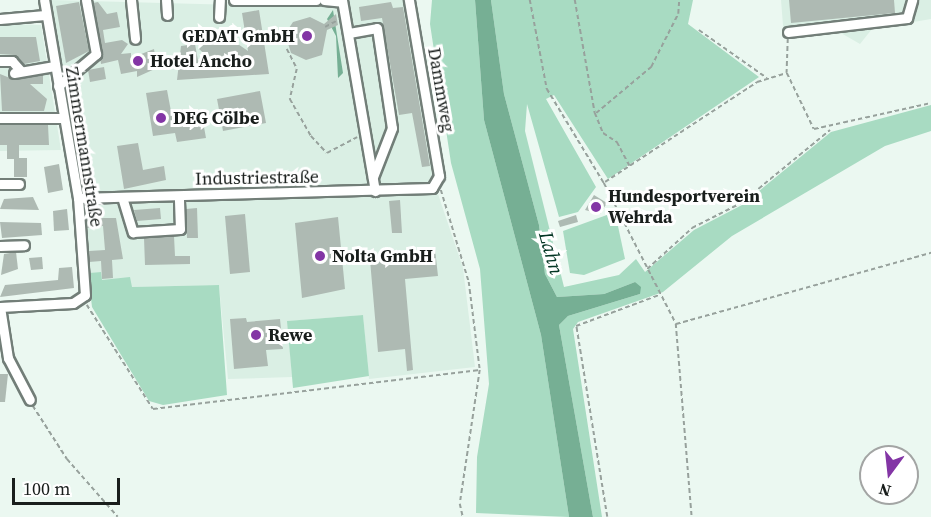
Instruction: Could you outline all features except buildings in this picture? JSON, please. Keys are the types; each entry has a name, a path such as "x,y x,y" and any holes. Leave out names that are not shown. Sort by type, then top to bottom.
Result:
{"street":[{"name":"Zimmermannstraße","path":"44,0 78,198 83,299"},
{"path":"58,86 96,54 86,0"},
{"path":"131,0 135,39"},
{"path":"165,0 167,15"},
{"path":"219,17 220,0"},
{"path":"234,0 316,0"},
{"path":"324,0 342,1 375,191"},
{"name":"Dammweg","path":"409,0 439,176 436,185"},
{"path":"788,32 907,18 912,0"},
{"path":"0,19 45,15"},
{"path":"349,33 378,28 392,128 373,177"},
{"path":"0,61 12,62 17,71 54,66"},
{"path":"0,118 63,118"},
{"path":"0,184 19,184"},
{"name":"Industriestraße","path":"78,198 375,191 436,185"},
{"path":"122,197 133,232 180,229 179,196"},
{"path":"0,246 24,245"},
{"path":"30,400 8,358 0,307 83,299"}],"path":[{"path":"530,0 547,89 604,183 659,295 676,324 692,517"},
{"path":"575,0 595,113 603,133 617,141 630,167"},
{"path":"595,113 651,67 678,14 680,0"},
{"path":"325,27 337,20"},
{"path":"699,30 768,78"},
{"path":"788,32 787,74 810,126 830,130"},
{"path":"287,49 297,69 290,99 311,136 327,153 360,136"},
{"path":"604,183 768,78 787,74"},
{"path":"646,269 692,228 741,203 830,130 931,103"},
{"path":"436,185 447,202 469,282 480,370 460,504 463,517"},
{"path":"676,324 931,254"},
{"path":"607,517 576,326 659,295"},
{"path":"83,299 153,409 480,370"},
{"path":"30,400 67,459 118,517"}],"shaded area":[{"path":"51,0 310,7 325,0 406,0 433,178 428,184 99,195 85,190 77,177"},
{"path":"432,0 475,0 484,120 541,335 569,517 476,513 477,457 489,384 480,269 451,163 430,24"},
{"path":"475,0 491,0 504,94 539,225 545,274 557,297 604,294 635,282 641,287 640,294 568,316 559,325 593,517 569,517 541,335 484,120"},
{"path":"491,0 693,0 688,24 759,77 608,179 554,95 546,99 596,187 578,212 559,217 527,104 525,131 564,287 619,275 636,259 645,272 694,230 742,205 831,132 931,105 931,131 885,146 732,236 663,292 578,322 573,329 602,517 593,517 559,325 568,316 640,294 635,282 604,294 557,297 545,274 539,225 504,94"},
{"path":"781,0 931,0 931,19 872,29 860,44 841,33 784,38"},
{"path":"333,10 343,73 338,78 336,36 327,19"},
{"path":"0,24 41,25 61,150 0,151"},
{"path":"438,194 463,268 475,367 369,379 363,315 288,321 292,377 228,379 219,285 132,287 101,280 101,272 88,273 82,204"},
{"path":"615,212 625,259 584,275 570,273 563,231"},
{"path":"101,272 102,280 130,277 132,287 219,285 227,395 163,405 149,401 92,307 88,273"},
{"path":"363,315 369,376 293,388 287,321"}],"place":[{"name":"GEDAT GmbH","path":"307,36"},
{"name":"Hotel Ancho","path":"138,61"},
{"name":"DEG Cölbe","path":"161,118"},
{"name":"Hundesportverein Wehrda","path":"596,207"},
{"name":"Nolta GmbH","path":"320,256"},
{"name":"Rewe","path":"256,335"}],"water label":[{"name":"Lahn","path":"551,253"}]}
